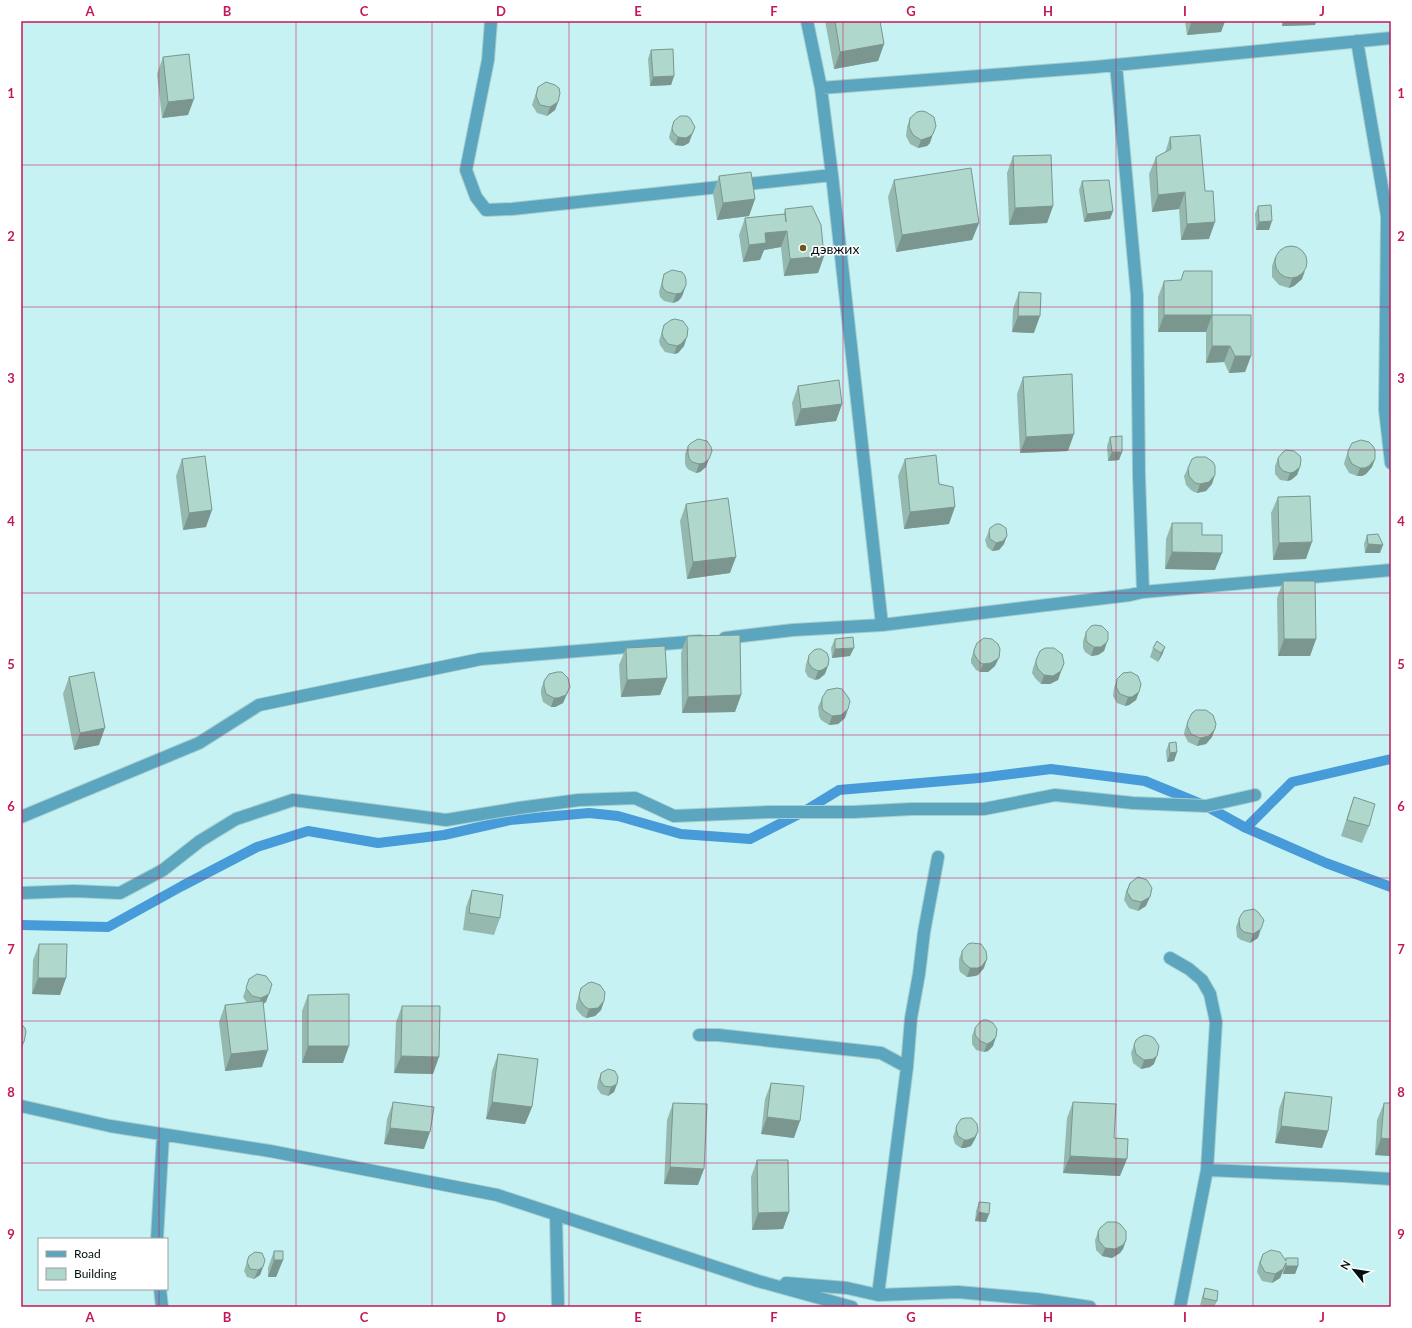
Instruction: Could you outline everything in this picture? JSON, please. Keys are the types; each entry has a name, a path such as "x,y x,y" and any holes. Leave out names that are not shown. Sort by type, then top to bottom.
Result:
{"street":[{"path":"491,21 488,60 466,170 476,197 486,210 512,209 832,175"},
{"path":"807,21 821,88 832,175 882,625"},
{"path":"821,88 1116,65 1391,38"},
{"path":"1357,41 1387,216 1385,410 1391,463"},
{"path":"1116,65 1137,295 1139,476 1144,592"},
{"path":"21,817 199,743 259,705 481,659 690,643 793,630 882,625 1122,596 1144,592 1391,570"},
{"path":"21,893 74,891 120,893 163,870 200,842 236,819 293,800 446,820 579,800 628,798 635,798 674,816 770,812 984,809 1055,796 1133,803 1206,806 1255,795"},
{"path":"878,1295 911,1018 919,974 924,932 938,857"},
{"path":"1170,958 1189,969 1202,980 1210,994 1216,1022 1207,1170 1180,1307"},
{"path":"699,1035 718,1035 881,1052 906,1067"},
{"path":"21,1106 110,1126 270,1152 497,1195 758,1281 852,1307"},
{"path":"157,1238 164,1135"},
{"path":"1207,1170 1391,1179"},
{"path":"556,1215 558,1307"},
{"path":"758,1281 847,1288 878,1295 958,1292 1036,1299 1090,1307"},
{"path":"160,1290 162,1307"}],"building":[{"path":"835,21 880,21 884,44 840,52"},
{"path":"673,49 674,76 653,77 651,50"},
{"path":"189,54 194,99 168,102 163,57"},
{"path":"546,82 559,88 560,93 558,102 550,107 540,105 536,96 538,87"},
{"path":"922,111 934,117 936,126 930,137 921,140 913,135 909,127 910,118 917,112"},
{"path":"680,116 687,116 690,118 695,127 692,134 686,138 678,137 673,132 672,128 674,121"},
{"path":"1200,135 1205,191 1213,191 1215,222 1187,224 1185,192 1158,195 1156,157 1171,149 1170,137"},
{"path":"1051,155 1053,206 1015,208 1013,156"},
{"path":"971,168 979,223 902,235 894,180"},
{"path":"751,172 755,199 723,203 719,176"},
{"path":"1109,180 1113,211 1087,214 1082,181"},
{"path":"1271,205 1272,221 1259,222 1258,206"},
{"path":"812,206 821,225 824,256 790,259 787,231 765,233 766,243 749,245 745,218 785,214 786,222 785,209"},
{"path":"1288,246 1294,246 1304,253 1307,262 1306,268 1300,275 1294,278 1288,278 1278,271 1275,265 1275,259 1282,249"},
{"path":"672,270 682,272 685,276 686,285 681,293 676,294 667,292 663,288 662,284 664,274"},
{"path":"1184,271 1212,271 1212,315 1164,315 1164,281 1181,280"},
{"path":"1019,292 1041,293 1040,316 1018,316"},
{"path":"1212,315 1251,315 1251,356 1235,356 1230,346 1212,346"},
{"path":"675,319 683,321 688,328 687,337 677,346 668,344 662,333 664,325"},
{"path":"1072,374 1074,434 1026,437 1023,377"},
{"path":"839,380 842,404 801,409 798,386"},
{"path":"1122,436 1122,452 1112,452 1110,437"},
{"path":"698,439 707,441 712,451 709,459 704,463 699,464 692,462 688,454 688,446"},
{"path":"1361,440 1369,442 1375,450 1375,459 1365,468 1360,468 1352,464 1348,456 1348,451 1352,443"},
{"path":"1286,450 1294,451 1300,456 1300,467 1294,472 1290,473 1283,471 1279,466 1278,458"},
{"path":"936,455 939,484 953,487 955,507 910,512 905,459"},
{"path":"205,456 212,510 189,513 182,459"},
{"path":"1196,457 1206,457 1213,462 1215,466 1215,475 1209,482 1200,484 1195,483 1189,476 1188,468 1192,459"},
{"path":"1310,496 1312,542 1279,543 1278,497"},
{"path":"728,498 736,557 693,562 686,504"},
{"path":"1172,523 1202,523 1202,535 1222,535 1222,553 1172,552"},
{"path":"996,524 1000,524 1006,528 1007,536 1003,541 996,543 990,539 989,531 990,528"},
{"path":"1378,534 1383,545 1368,544 1367,535"},
{"path":"1283,581 1315,581 1316,639 1284,639"},
{"path":"1091,626 1102,626 1108,632 1107,642 1101,647 1094,647 1086,640 1086,632"},
{"path":"740,635 741,695 688,697 687,636"},
{"path":"853,637 854,648 835,649 835,639"},
{"path":"984,638 992,639 998,644 1000,649 999,658 991,663 983,664 979,662 974,654 974,650 977,643"},
{"path":"1157,641 1165,647 1161,653 1153,648"},
{"path":"665,646 667,678 627,680 626,648"},
{"path":"1045,648 1054,648 1062,654 1064,663 1061,671 1053,676 1044,675 1038,669 1036,664 1040,651"},
{"path":"817,649 821,649 827,653 829,659 828,666 818,671 812,668 808,662 809,655"},
{"path":"94,672 105,728 80,733 69,677"},
{"path":"562,672 568,678 570,687 566,695 554,698 546,694 544,681 549,674"},
{"path":"1131,672 1138,676 1141,684 1139,692 1132,697 1128,697 1120,694 1116,687 1117,679 1123,673"},
{"path":"837,688 842,689 850,701 848,709 841,715 832,716 822,708 822,698 827,690"},
{"path":"1196,710 1206,710 1213,715 1216,724 1215,729 1209,736 1200,738 1191,734 1189,730 1187,725 1188,721 1192,713"},
{"path":"1176,742 1177,752 1170,753 1169,743"},
{"path":"1354,797 1375,804 1369,826 1347,820"},
{"path":"1138,877 1147,880 1152,888 1150,897 1141,902 1132,900 1127,892 1130,883"},
{"path":"472,890 503,895 500,918 469,913"},
{"path":"1254,909 1264,920 1261,929 1253,934 1244,932 1240,928 1239,919 1244,911"},
{"path":"39,944 67,944 66,978 38,978"},
{"path":"968,944 981,944 986,951 987,959 982,966 978,968 970,968 962,959 962,951"},
{"path":"257,974 266,976 272,984 269,994 261,998 252,996 246,988 249,979"},
{"path":"592,982 600,985 605,992 604,1001 598,1008 589,1009 585,1007 579,996 581,988"},
{"path":"349,994 349,1046 308,1046 308,995"},
{"path":"263,1001 268,1050 231,1054 225,1005"},
{"path":"402,1006 440,1006 439,1057 401,1056"},
{"path":"983,1020 993,1023 997,1029 996,1037 987,1044 980,1041 975,1035 975,1028"},
{"path":"21,1024 25,1028 26,1032 24,1042 21,1043"},
{"path":"1145,1035 1154,1038 1159,1046 1157,1056 1153,1059 1144,1060 1136,1054 1134,1045 1136,1040"},
{"path":"498,1054 538,1059 532,1107 492,1102"},
{"path":"608,1069 615,1071 618,1077 617,1084 611,1087 604,1086 600,1080 601,1073"},
{"path":"771,1083 804,1086 800,1121 767,1117"},
{"path":"1285,1092 1332,1097 1328,1131 1281,1126"},
{"path":"393,1102 434,1107 430,1132 390,1128"},
{"path":"1073,1102 1116,1104 1114,1138 1128,1139 1127,1159 1070,1156"},
{"path":"673,1103 707,1104 704,1169 670,1167"},
{"path":"1384,1103 1391,1103 1391,1139 1381,1138"},
{"path":"972,1118 977,1124 978,1131 975,1137 968,1140 964,1140 958,1136 956,1128 961,1119"},
{"path":"757,1160 788,1160 789,1212 758,1213"},
{"path":"979,1202 990,1203 989,1214 978,1212"},
{"path":"1107,1222 1116,1222 1126,1231 1126,1240 1123,1245 1115,1249 1105,1248 1099,1241 1098,1232"},
{"path":"1271,1250 1280,1252 1286,1261 1286,1258 1298,1258 1298,1266 1286,1266 1286,1263 1283,1269 1275,1274 1265,1272 1260,1263 1263,1254"},
{"path":"274,1251 283,1251 283,1260 274,1260"},
{"path":"255,1252 262,1253 265,1260 263,1267 258,1270 250,1269 247,1262 249,1256"},
{"path":"1205,1288 1218,1291 1217,1301 1203,1298"}],"waterway":[{"path":"1246,828 1292,782 1391,759"},
{"path":"21,925 108,927 257,847 308,831 378,843 444,835 510,820 589,813 618,816 681,834 750,839 803,812 839,790 979,778 1051,769 1145,781 1206,806 1246,828 1326,863 1391,887"}],"place":[{"name":"дэвжих","path":"803,248"}]}
